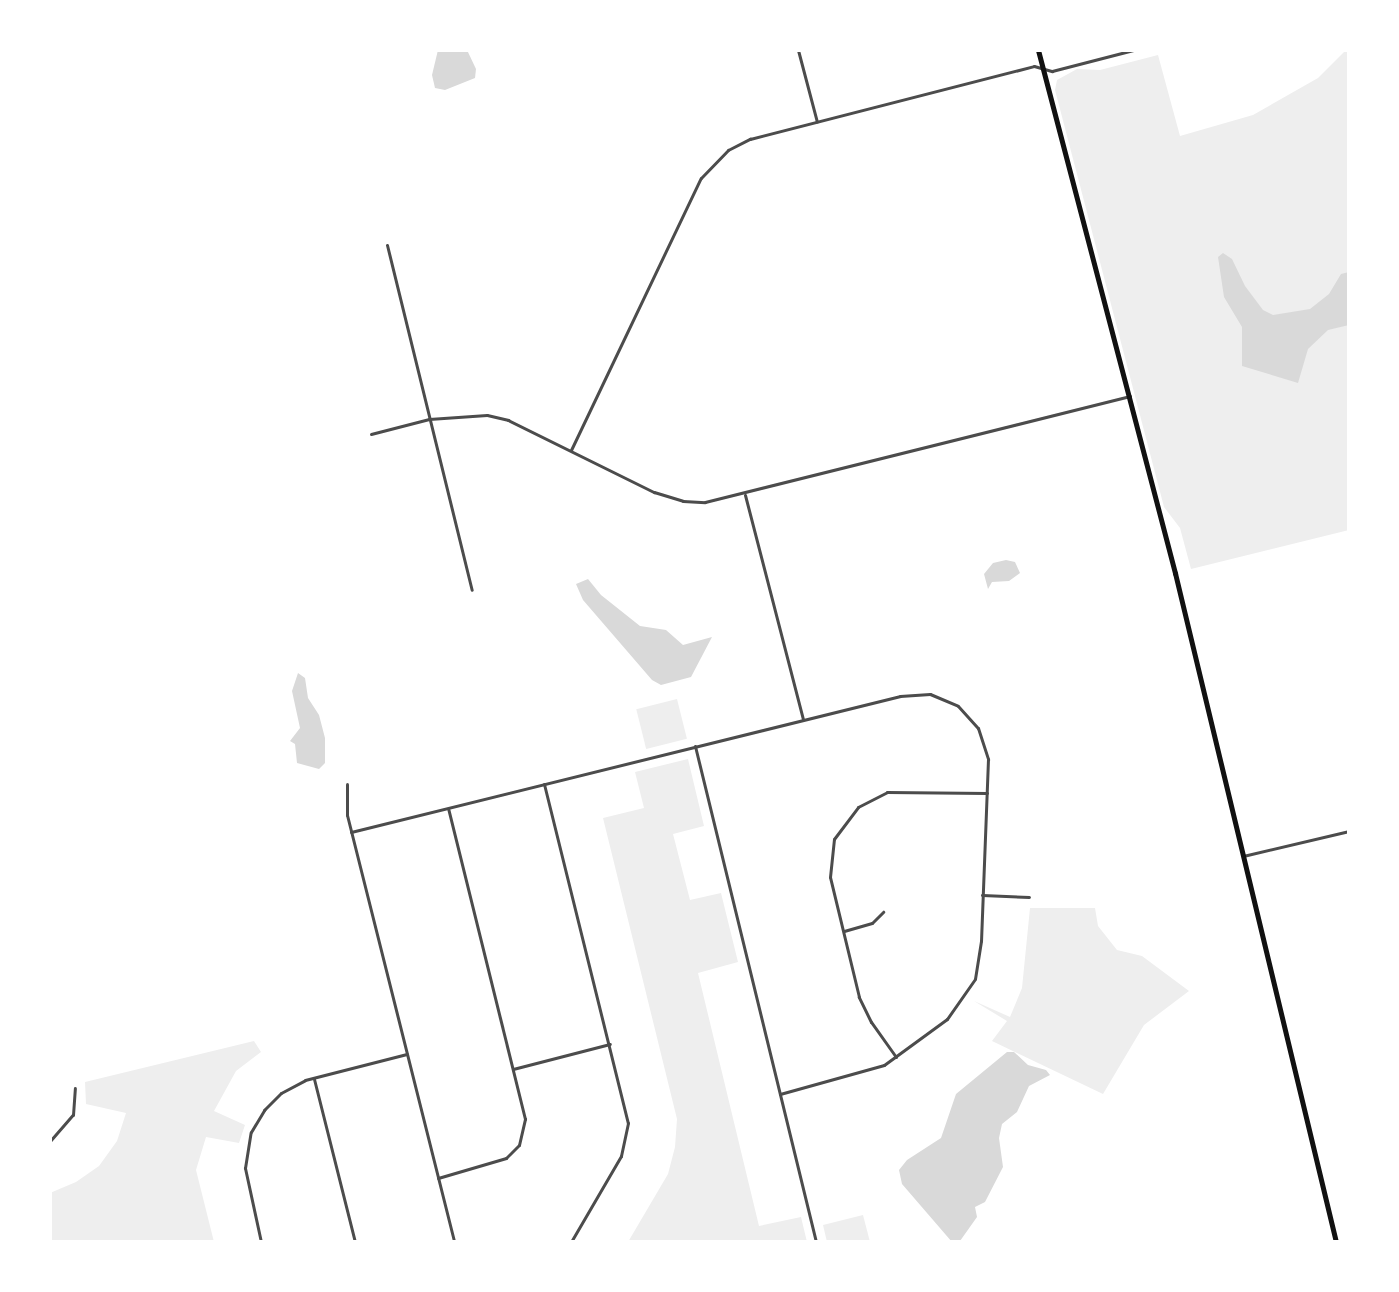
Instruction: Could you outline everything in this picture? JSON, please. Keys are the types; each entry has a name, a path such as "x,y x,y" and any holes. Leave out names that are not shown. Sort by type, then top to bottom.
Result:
{"main road":[{"path":"1038,50 1130,396 1336,1242"}],"street":[{"path":"798,50 817,122"},
{"path":"571,450 708,169 739,144 1034,66 1052,71 1133,50"},
{"path":"387,245 472,590"},
{"path":"371,434 429,419 487,415 508,420 654,492 683,501 705,502 745,495 1130,396"},
{"path":"745,495 803,720"},
{"path":"351,832 911,694 930,694 949,700 971,717 982,734 988,759 978,970 967,995 947,1019 896,1057 865,1073 780,1094"},
{"path":"695,746 816,1242"},
{"path":"347,784 345,801 351,832 454,1242"},
{"path":"544,784 627,1111 627,1136 621,1156 571,1242"},
{"path":"896,1057 862,1006 830,869 832,846 841,826 865,802 887,792 987,793"},
{"path":"438,1178 497,1163 519,1145 525,1119 447,808"},
{"path":"1243,856 1349,831"},
{"path":"982,895 1029,897"},
{"path":"843,931 872,923 883,912"},
{"path":"513,1069 610,1044"},
{"path":"261,1242 245,1168 251,1132 264,1110 281,1093 314,1078 407,1054"},
{"path":"314,1078 355,1242"},
{"path":"50,1141 73,1115 75,1088"}],"shaded area":[{"path":"438,50 467,50 476,69 475,78 445,90 435,88 432,75"},
{"path":"1349,50 1349,530 1191,569 1180,528 1164,507 1055,90 1057,80 1077,69 1100,70 1158,55 1180,136 1253,115 1318,78"},
{"path":"1223,253 1232,259 1245,286 1263,310 1273,315 1310,309 1329,294 1341,274 1349,272 1349,325 1328,330 1308,349 1298,383 1242,366 1242,327 1224,297 1218,257"},
{"path":"1006,560 1015,562 1020,573 1009,581 992,582 988,589 984,574 993,563"},
{"path":"588,579 601,595 640,626 666,630 683,645 712,637 691,677 661,685 652,680 583,600 576,584"},
{"path":"298,673 305,678 308,698 319,715 325,738 325,763 319,769 297,763 295,744 290,741 300,728 292,691"},
{"path":"677,699 687,739 646,749 636,709"},
{"path":"688,759 704,826 673,834 690,900 721,893 738,962 698,973 759,1226 801,1217 807,1242 628,1242 668,1174 675,1147 677,1119 603,818 644,808 635,772"},
{"path":"1030,908 1095,908 1098,926 1117,950 1142,956 1189,991 1144,1025 1103,1094 992,1041 1007,1021 974,1001 1010,1017 1022,988"},
{"path":"254,1041 261,1052 236,1071 214,1111 245,1125 239,1143 206,1137 196,1170 214,1242 50,1242 50,1193 76,1182 99,1166 117,1141 126,1113 86,1104 85,1082"},
{"path":"1007,1052 1014,1052 1028,1065 1046,1070 1050,1075 1029,1086 1017,1112 1002,1124 999,1138 1003,1167 985,1202 975,1207 977,1217 960,1241 952,1242 902,1184 899,1170 907,1160 941,1138 956,1094"},
{"path":"863,1215 870,1242 827,1242 823,1225"}]}
